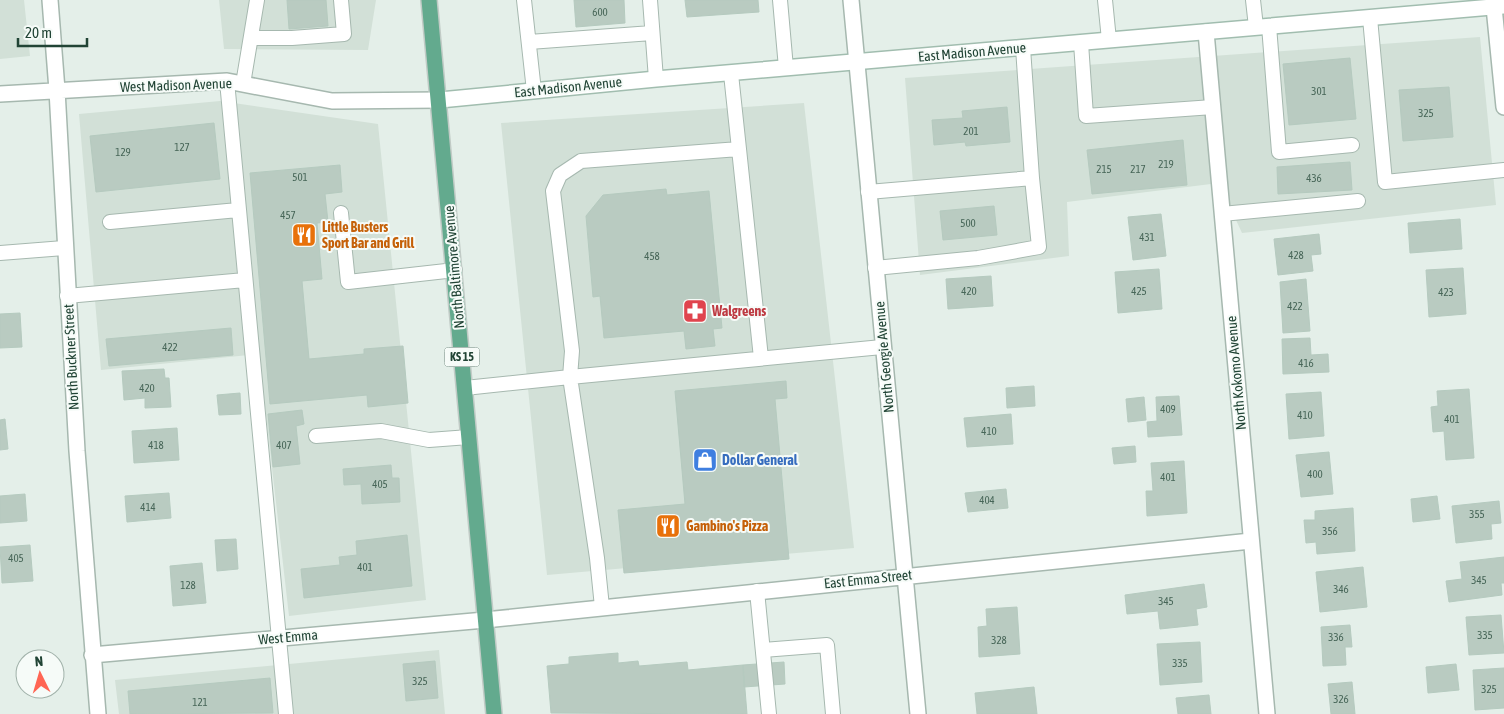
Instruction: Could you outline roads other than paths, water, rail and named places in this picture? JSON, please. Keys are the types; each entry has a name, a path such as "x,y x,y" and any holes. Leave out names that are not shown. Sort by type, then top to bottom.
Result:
{"main road":[{"name":"North Baltimore Avenue","path":"429,0 440,100 484,620 494,714"}],"street":[{"name":"North Buckner Street","path":"50,0 57,90 67,296 92,655 98,714"},
{"name":"North Georgie Avenue","path":"851,0 882,347 918,714"},
{"name":"East Madison Avenue","path":"440,100 656,78 731,74 1370,18 1490,5"},
{"path":"1490,5 1504,107"},
{"name":"North Kokomo Avenue","path":"1206,32 1267,714"},
{"name":"West Madison Avenue","path":"0,94 227,81 332,101 440,100"},
{"name":"East Emma Street","path":"484,620 904,575 1251,541"},
{"name":"West Emma","path":"92,655 484,620"}],"lane":[{"path":"243,84 257,0"},
{"path":"251,38 292,38 344,34 341,0"},
{"path":"524,0 534,91"},
{"path":"650,0 656,78"},
{"path":"780,0 786,68"},
{"path":"1105,0 1108,40"},
{"path":"1253,0 1263,27 1279,152 1352,145"},
{"path":"1370,18 1385,182 1504,170"},
{"path":"528,42 652,33"},
{"path":"1081,42 1086,116 1212,107"},
{"path":"875,268 978,258 1038,247 1024,48"},
{"path":"731,74 761,358"},
{"path":"227,81 286,714"},
{"path":"602,607 597,558 570,377 572,351 553,190 560,175 581,161 738,150"},
{"path":"868,192 1032,178"},
{"path":"1222,214 1358,201"},
{"path":"110,222 238,210"},
{"path":"341,213 348,282 455,270"},
{"path":"0,253 64,248"},
{"path":"67,296 245,280"},
{"path":"465,388 882,347"},
{"path":"316,436 381,431 428,440 469,437"},
{"path":"757,591 769,714"},
{"path":"763,650 827,645 834,714"}],"place":[{"name":"Little Busters Sport Bar and Grill","path":"304,235"},
{"name":"Walgreens","path":"695,311"},
{"name":"Dollar General","path":"705,460"},
{"name":"Gambino's Pizza","path":"668,526"}]}
